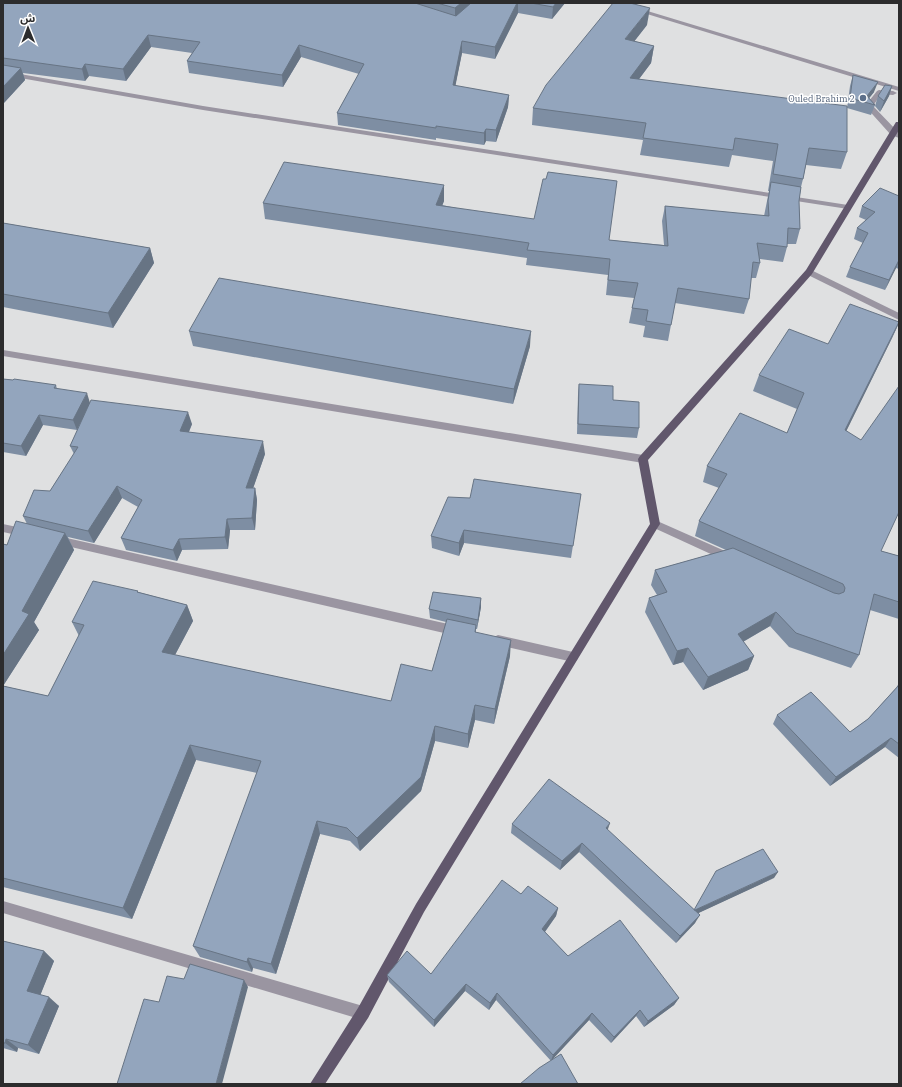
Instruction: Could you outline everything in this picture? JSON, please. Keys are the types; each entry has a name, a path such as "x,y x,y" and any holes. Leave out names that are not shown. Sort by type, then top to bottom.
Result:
{"main road":[{"path":"317,1084 363,1013 420,908 655,524 643,459 809,272 848,207 896,135 899,124"}],"street":[{"path":"614,3 899,89"},
{"path":"3,73 203,108 848,207"},
{"path":"896,135 868,106 879,92 899,93"},
{"path":"809,272 899,317"},
{"path":"3,353 643,459"},
{"path":"655,524 739,562"},
{"path":"3,528 34,535"},
{"path":"49,538 465,633"},
{"path":"488,638 573,657"},
{"path":"3,907 363,1013"}],"building":[{"path":"3,3 415,3 456,16 471,3 517,3 495,47 462,41 453,85 509,95 496,130 486,129 484,133 436,126 436,128 337,113 364,64 299,45 282,75 187,61 200,42 148,35 123,69 85,64 82,69 3,58"},
{"path":"437,3 461,3 455,8"},
{"path":"531,3 556,3 553,7"},
{"path":"613,3 630,3 650,8 625,39 654,46 630,78 847,106 847,152 809,148 803,179 773,174 778,144 735,138 733,150 643,138 646,123 533,108 546,85"},
{"path":"3,65 21,68 3,87"},
{"path":"853,75 878,82 867,96 875,105 850,98"},
{"path":"885,85 892,86 884,101 878,96"},
{"path":"284,162 444,185 436,205 534,219 543,179 546,179 548,172 617,181 609,240 668,246 665,206 769,216 768,201 771,182 801,187 799,201 800,229 788,228 787,247 757,243 760,263 753,262 749,299 678,288 671,325 646,321 648,310 632,308 638,283 608,280 610,259 527,250 529,243 263,203"},
{"path":"880,188 899,196 899,260 889,280 850,267 868,233 857,228 875,212 862,206"},
{"path":"3,223 150,248 108,313 3,294"},
{"path":"219,278 531,331 514,389 189,331"},
{"path":"850,304 899,322 845,430 861,440 899,386 899,512 881,551 899,556 899,602 874,594 859,655 796,633 776,612 738,634 754,656 708,677 688,648 677,651 649,598 667,592 655,570 733,548 834,593 839,594 844,592 845,588 843,584 699,521 727,474 707,466 740,413 787,433 804,393 759,375 789,329 828,344"},
{"path":"3,379 14,379 56,385 54,388 87,393 73,420 39,415 21,446 3,443"},
{"path":"579,384 613,386 613,400 639,402 639,428 578,424"},
{"path":"91,400 188,412 180,431 263,441 246,488 255,488 252,518 227,519 225,537 179,539 173,550 121,538 142,500 117,486 88,531 23,516 34,490 50,491 78,447 70,446"},
{"path":"474,479 581,494 573,546 464,530 459,543 431,536 448,497 470,498"},
{"path":"16,521 65,533 22,611 29,614 3,655 3,544 7,545"},
{"path":"93,581 138,591 137,592 187,605 162,652 391,701 401,664 432,671 447,619 476,625 475,632 511,640 495,709 475,705 468,734 435,726 421,777 357,838 347,828 317,821 271,964 248,958 247,962 193,946 261,761 190,745 123,908 3,878 3,686 48,696 84,625 72,622"},
{"path":"433,592 481,598 478,620 429,609"},
{"path":"899,685 899,744 891,738 836,777 777,715 811,692 850,732 868,719"},
{"path":"549,779 610,823 606,828 700,915 680,936 582,843 562,861 512,824"},
{"path":"763,849 778,872 694,910 716,871"},
{"path":"502,880 521,894 528,886 558,908 542,929 568,956 620,920 679,998 648,1021 640,1010 614,1037 592,1013 553,1055 497,993 490,1003 466,984 434,1020 387,975 407,951 431,974"},
{"path":"3,941 44,951 27,991 49,997 28,1045 6,1039 5,1043 3,1043"},
{"path":"190,964 244,980 216,1084 117,1084 144,999 159,1002 167,976 184,979"},
{"path":"561,1054 578,1084 520,1084 539,1068"}],"place":[{"name":"Ouled Brahim 2","path":"863,98"}]}
